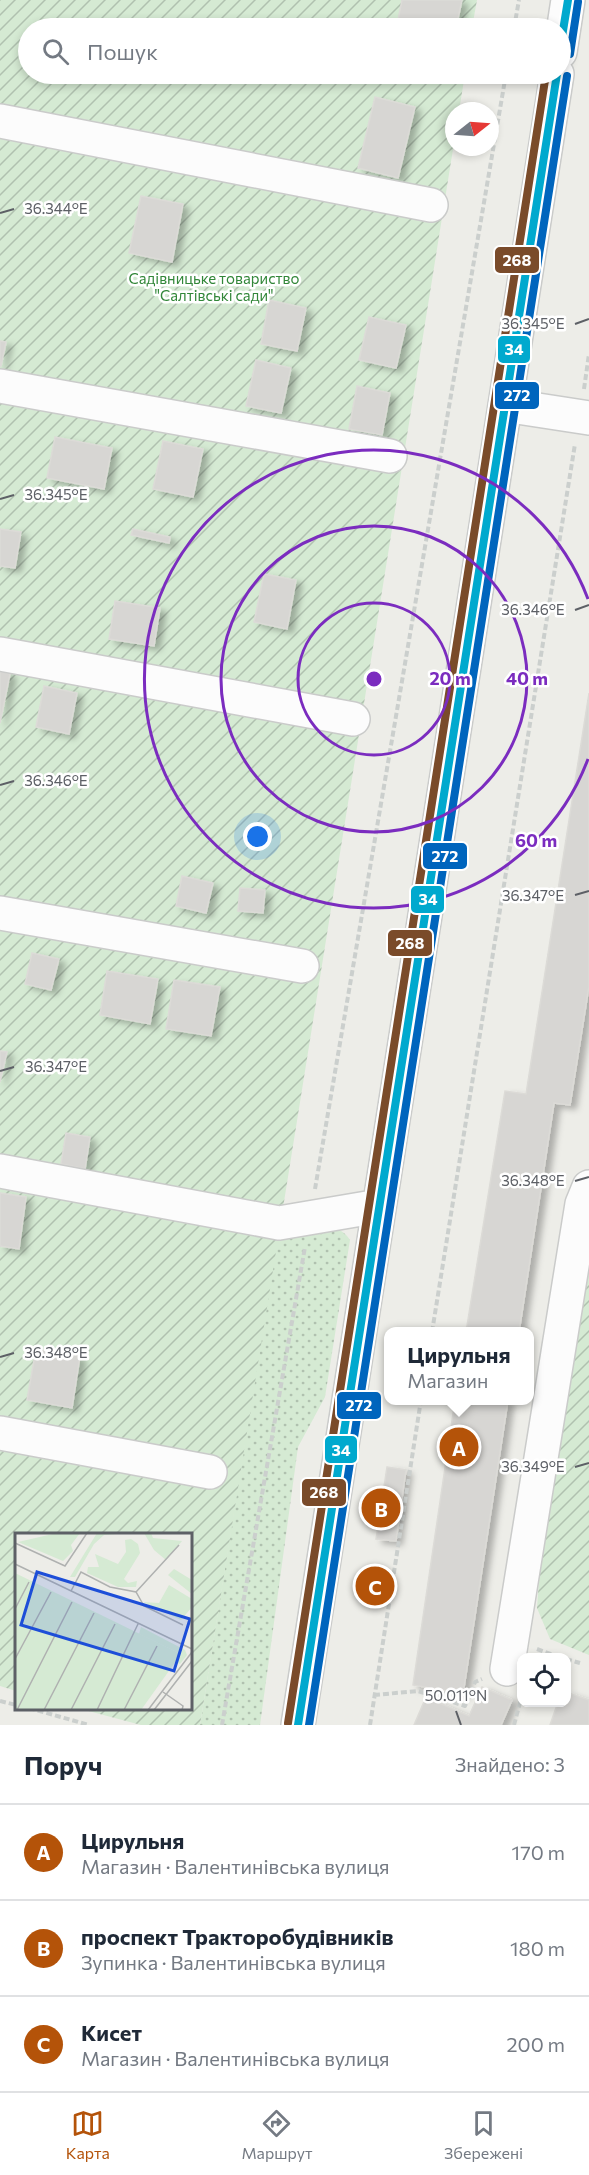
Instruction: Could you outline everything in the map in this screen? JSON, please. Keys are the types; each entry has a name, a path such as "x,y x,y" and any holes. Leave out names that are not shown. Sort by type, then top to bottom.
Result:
{"street":[{"path":"566,18 568,0"},
{"path":"298,1725 555,84"},
{"path":"0,121 431,205"},
{"path":"0,386 390,456"},
{"path":"505,405 584,417"},
{"path":"0,654 353,719"},
{"path":"0,913 302,966"},
{"path":"0,1171 279,1223 379,1206"},
{"path":"524,1653 582,1204 589,1187"},
{"path":"0,1433 210,1472"}],"path":[{"path":"516,18 519,0"},
{"path":"222,1725 504,84"},
{"path":"433,1327 584,417 589,354"},
{"path":"371,1725 420,1405"},
{"path":"534,1653 537,1649 549,1653"},
{"path":"571,1660 580,1663"},
{"path":"374,1695 418,1691 465,1706 475,1682 517,1675"},
{"path":"0,1701 15,1705"},
{"path":"514,1725 517,1703"},
{"path":"36,1710 89,1725"}],"green space":[{"name":"Садівницьке товариство \"Салтівські сади\"","path":"0,0 477,0 474,18 18,18 18,84 463,84 460,102 445,102 445,156 452,156 200,1725 141,1725 85,1710 192,1710 192,1533 15,1533 15,1691 0,1686"},
{"path":"323,1227 345,1233 350,1240 325,1397 298,1447 260,1725 200,1725 277,1239"},
{"path":"589,1253 589,1655 550,1639 537,1608 541,1552 576,1347"}],"building":[{"path":"402,0 462,0 458,18 398,18"},
{"path":"375,97 415,107 398,178 358,168"},
{"path":"141,196 183,204 172,262 129,253"},
{"path":"269,300 306,308 297,351 261,344"},
{"path":"369,317 406,325 396,368 359,360"},
{"path":"0,341 6,342 1,366 0,366"},
{"path":"256,360 291,368 281,413 246,406"},
{"path":"357,386 390,393 382,435 349,429"},
{"path":"55,437 112,448 104,489 47,478"},
{"path":"163,441 203,449 193,497 153,489"},
{"path":"0,529 21,532 15,568 0,566"},
{"path":"133,529 170,537 169,543 131,535"},
{"path":"264,574 296,580 287,629 254,622"},
{"path":"115,601 160,608 154,646 109,639"},
{"path":"0,671 10,674 0,723"},
{"path":"44,686 77,693 69,734 36,727"},
{"path":"589,693 589,986 570,1105 554,1103 520,1327 467,1327 505,1091 526,1094"},
{"path":"182,876 213,883 206,913 176,906"},
{"path":"240,888 265,890 263,913 238,911"},
{"path":"32,953 59,959 51,990 25,984"},
{"path":"107,971 158,979 150,1024 100,1015"},
{"path":"174,980 220,987 211,1036 166,1029"},
{"path":"0,1051 7,1052 0,1082"},
{"path":"66,1133 90,1137 85,1169 61,1164"},
{"path":"0,1193 26,1197 19,1249 0,1246"},
{"path":"36,1349 80,1356 72,1408 27,1400"},
{"path":"454,1405 507,1405 463,1694 413,1685"},
{"path":"387,1467 406,1470 396,1541 376,1539"},
{"path":"371,1577 381,1579 379,1595 369,1594"},
{"path":"482,1687 512,1700 501,1725 414,1725 426,1697 469,1716"},
{"path":"571,1694 589,1700 589,1725 550,1725 556,1707 571,1707"}],"transit line":[{"name":"34","path":"565,18 568,0"},
{"name":"272","path":"571,48 578,2"},
{"name":"268","path":"288,1723 544,84"},
{"name":"34","path":"298,1725 555,84"},
{"name":"272","path":"309,1725 566,84"}],"place":[{"name":"Цирульня","path":"459,1447"},
{"name":"проспект Тракторобудівників","path":"381,1508"},
{"name":"Кисет","path":"375,1586"}]}
